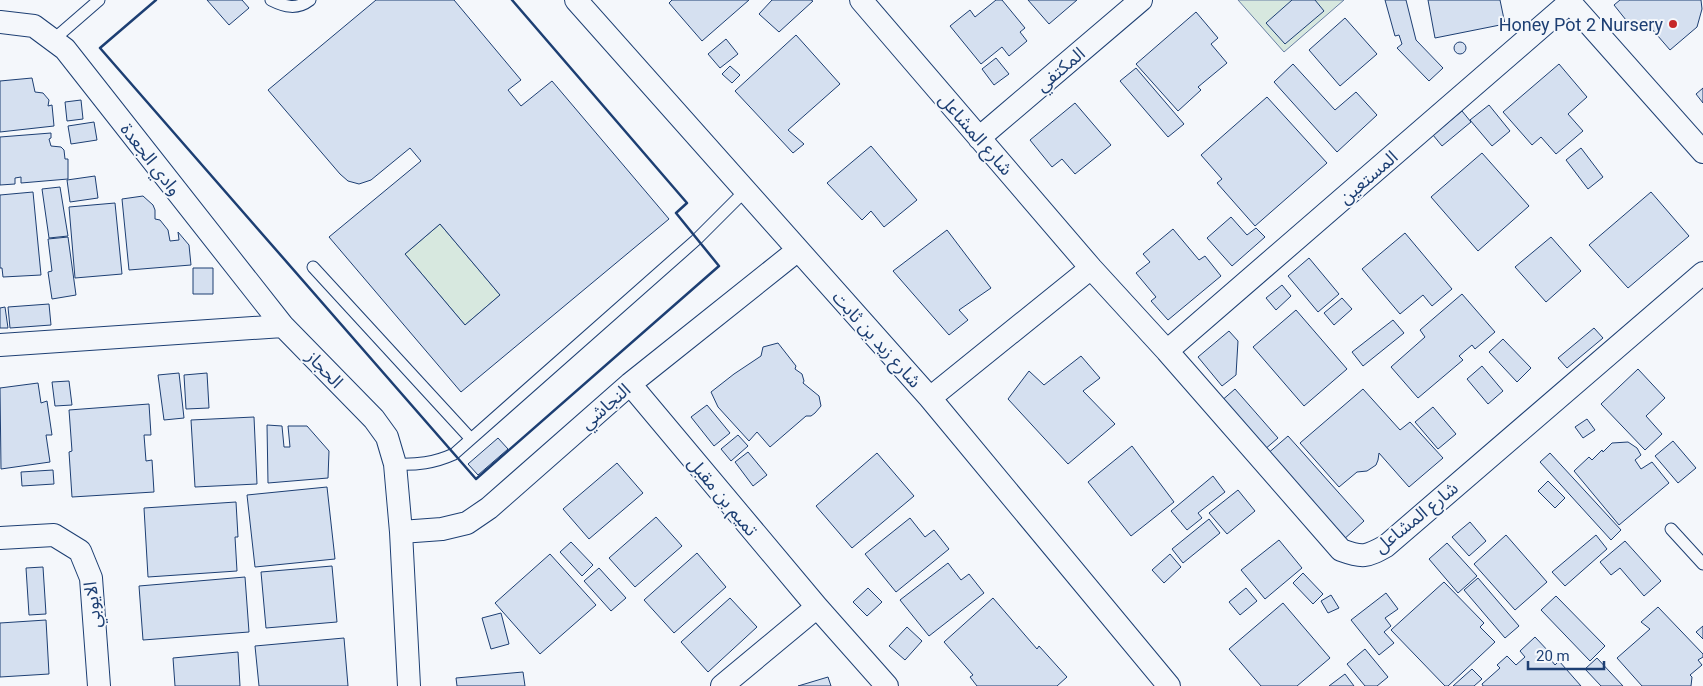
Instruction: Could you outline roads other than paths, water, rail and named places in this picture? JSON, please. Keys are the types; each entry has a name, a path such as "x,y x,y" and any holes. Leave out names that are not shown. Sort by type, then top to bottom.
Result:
{"street":[{"name":"شارع زيد بن ثابت","path":"576,0 930,398 1169,686"},
{"name":"شارع المشاعل","path":"861,0 1091,268 1341,550 1354,555 1368,556 1386,546 1703,272"},
{"name":"المكتفي","path":"979,138 1141,0"},
{"path":"1569,1 1703,152"},
{"name":"المستعين","path":"1166,351 1569,1"},
{"name":"وادي الجعدة","path":"0,22 34,26 65,49 283,326"},
{"name":"النجاشي","path":"401,532 442,529 468,523 489,508 630,384 798,250"},
{"path":"930,398 1091,268"},
{"path":"0,345 283,326"},
{"name":"الحجاز","path":"283,326 374,419 387,437 395,464 401,532 409,686"},
{"name":"تميم بن مقبل","path":"630,384 817,607 887,686"},
{"name":"الايوبي","path":"0,538 54,535 80,550 91,578 99,686"},
{"path":"722,686 817,607"}],"lane":[{"path":"53,40 100,0"},
{"path":"271,0 283,7 302,7 310,0"},
{"path":"395,464 411,465 441,460 454,454 696,240 746,190"},
{"path":"314,267 471,440"},
{"path":"1672,529 1703,564"}],"place":[{"name":"Honey Pot 2 Nursery","path":"1673,24"}]}
